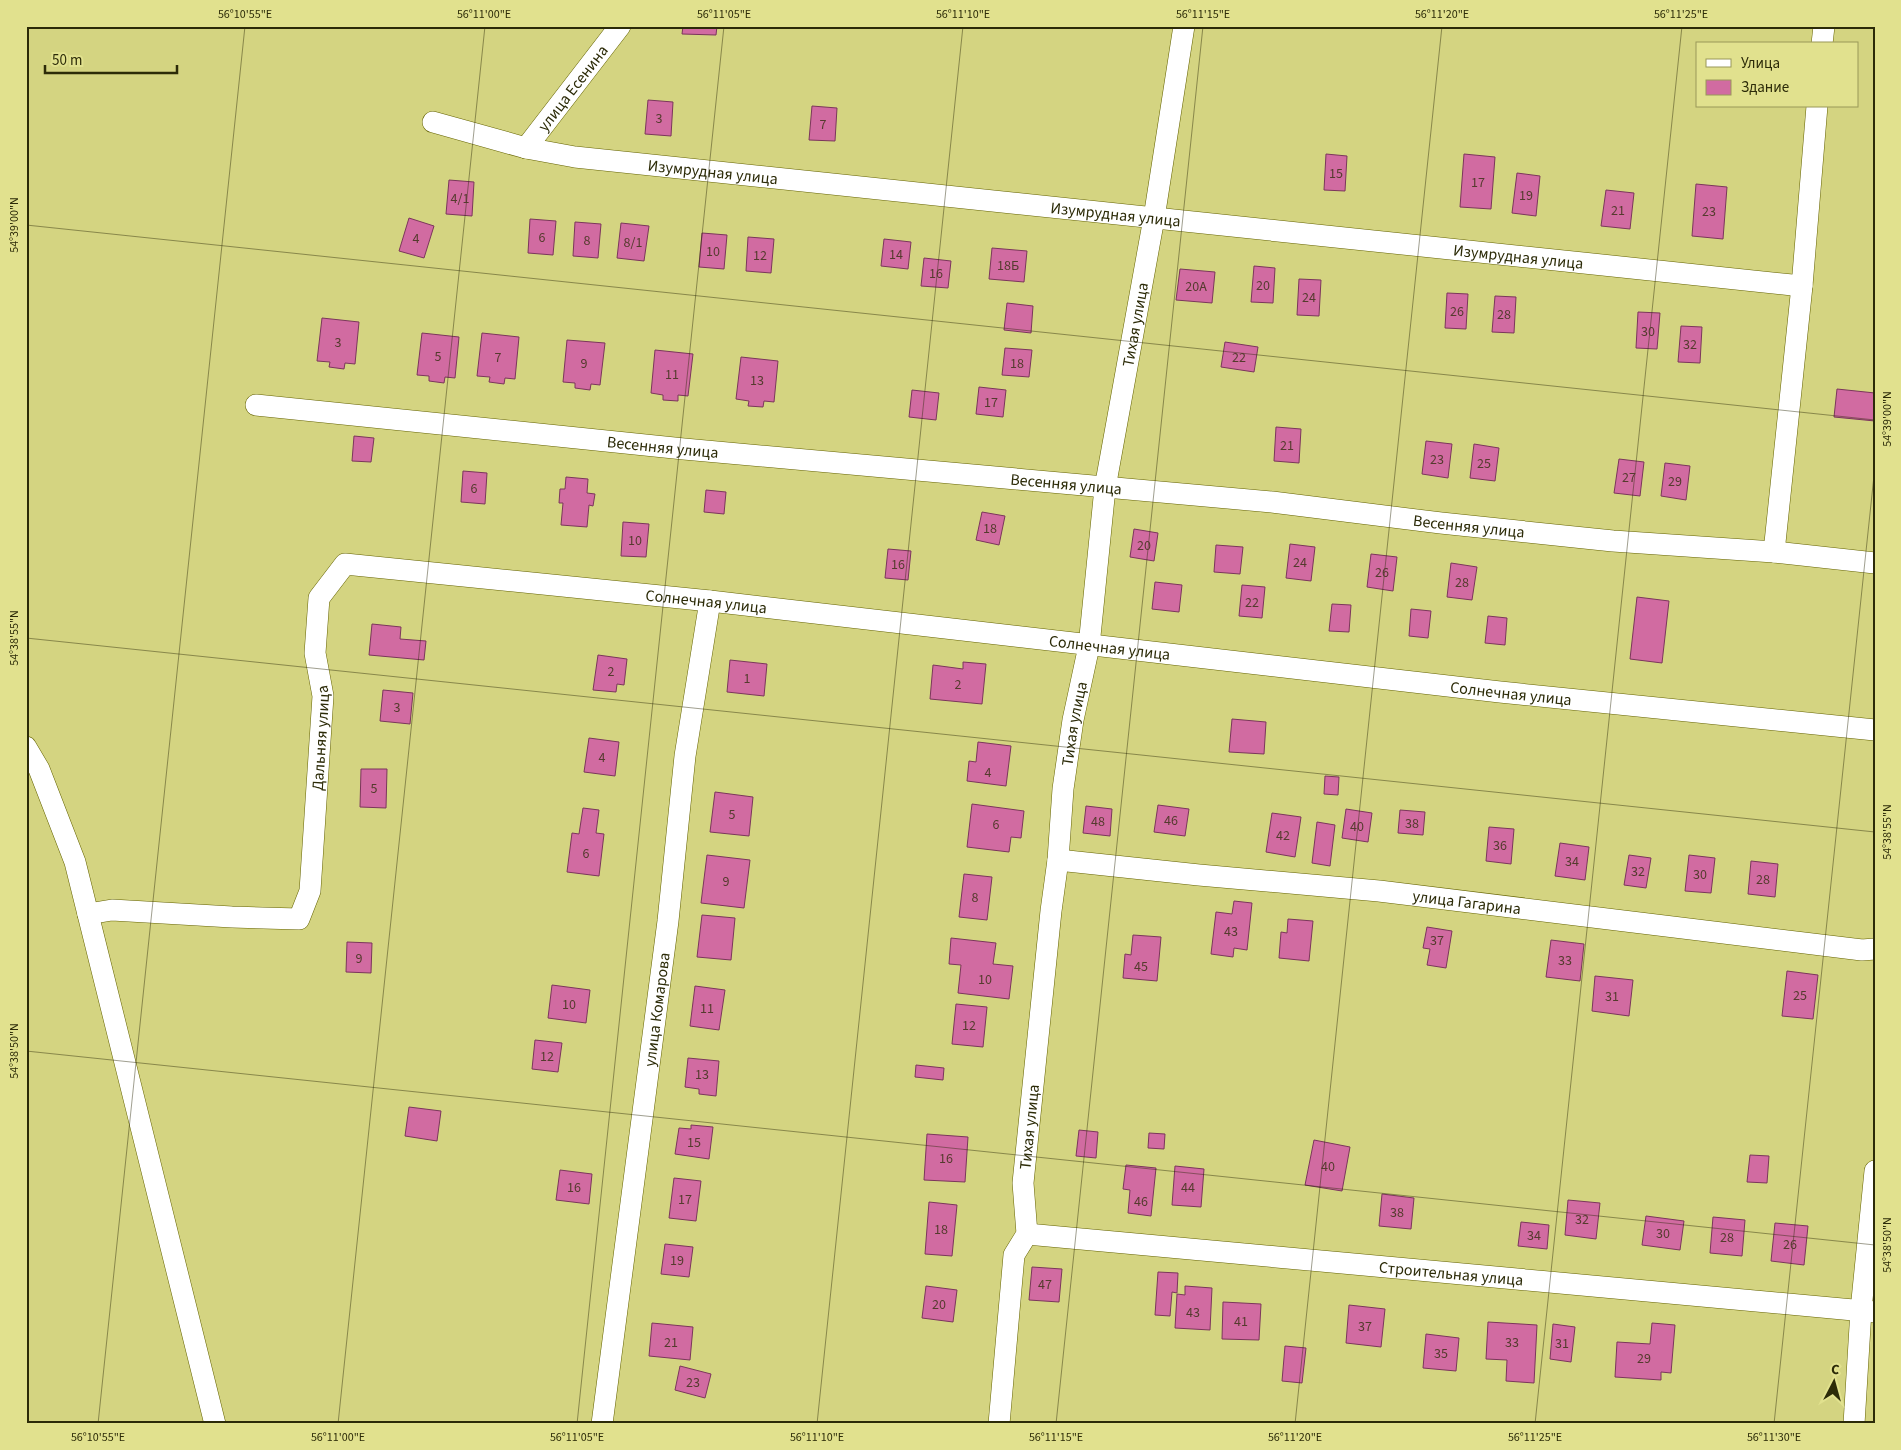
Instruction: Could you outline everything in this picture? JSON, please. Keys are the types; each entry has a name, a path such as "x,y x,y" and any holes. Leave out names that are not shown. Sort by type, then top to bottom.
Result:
{"street":[{"name":"улица Есенина","path":"526,148 620,26"},
{"name":"Тихая улица","path":"1027,1234 1023,1183 1068,754 1073,720 1089,646 1106,488 1154,218 1184,26"},
{"path":"1822,42 1824,26"},
{"path":"1774,552 1802,286 1817,108"},
{"name":"Изумрудная улица","path":"433,122 526,148 575,157 1802,286"},
{"name":"Весенняя улица","path":"256,405 694,450 1272,502 1441,523 1613,541 1774,552 1875,564"},
{"name":"Солнечная улица","path":"345,564 710,601 1491,691 1875,730"},
{"name":"Дальняя улица","path":"88,914 112,910 299,919 310,891 323,696 315,653 319,598 345,564"},
{"name":"улица Комарова","path":"602,1422 668,921 685,756 710,601"},
{"path":"26,747 39,769 76,862 215,1424"},
{"name":"улица Гагарина","path":"1058,860 1380,891 1852,949 1875,949"},
{"path":"1854,1424 1868,1311 1875,1172"},
{"path":"999,1424 1014,1255 1027,1234"},
{"name":"Строительная улица","path":"1027,1234 1868,1311"}],"building":[{"path":"683,26 717,26 716,35 682,34"},
{"path":"648,100 673,102 671,136 645,134"},
{"path":"812,106 837,108 835,141 809,140"},
{"path":"1326,154 1347,156 1345,191 1324,190"},
{"path":"1464,154 1495,157 1491,209 1460,207"},
{"path":"1517,173 1540,176 1536,216 1512,213"},
{"path":"449,180 474,182 472,216 446,214"},
{"path":"1696,184 1727,187 1723,239 1692,236"},
{"path":"1606,190 1634,193 1630,229 1601,226"},
{"path":"409,218 434,226 424,258 399,251"},
{"path":"530,219 556,221 553,255 528,253"},
{"path":"575,222 601,224 598,258 573,256"},
{"path":"621,223 649,226 644,261 617,258"},
{"path":"702,233 727,235 724,269 699,267"},
{"path":"748,237 774,239 771,273 746,271"},
{"path":"884,239 911,242 908,269 881,266"},
{"path":"992,248 1027,251 1024,282 989,279"},
{"path":"924,258 951,261 948,288 921,286"},
{"path":"1254,266 1275,268 1273,303 1251,302"},
{"path":"1180,269 1215,272 1212,303 1176,300"},
{"path":"1299,279 1321,280 1319,316 1297,315"},
{"path":"1447,293 1468,294 1466,329 1445,328"},
{"path":"1495,296 1516,297 1514,333 1492,332"},
{"path":"1007,303 1033,306 1031,333 1004,330"},
{"path":"1638,312 1660,313 1657,349 1636,348"},
{"path":"322,318 359,322 355,364 345,363 344,369 329,367 330,362 317,361"},
{"path":"1681,326 1702,327 1700,363 1678,362"},
{"path":"422,333 459,337 455,378 445,377 444,383 429,381 429,376 417,375"},
{"path":"482,333 519,337 515,379 505,378 504,384 489,382 490,377 477,376"},
{"path":"567,340 605,343 600,385 591,384 590,390 575,388 575,383 563,382"},
{"path":"1225,342 1258,347 1254,372 1221,367"},
{"path":"1005,348 1032,350 1029,377 1002,375"},
{"path":"655,350 693,354 688,396 678,395 678,401 663,400 663,395 651,393"},
{"path":"741,357 778,361 774,402 764,401 763,407 748,406 749,401 736,399"},
{"path":"979,387 1006,390 1003,417 976,414"},
{"path":"1837,389 1875,393 1875,421 1834,417"},
{"path":"912,390 939,393 936,420 909,417"},
{"path":"1276,427 1301,429 1299,463 1274,461"},
{"path":"354,436 374,438 371,462 352,461"},
{"path":"1426,441 1452,444 1448,478 1422,474"},
{"path":"1474,444 1499,448 1495,481 1470,478"},
{"path":"1619,459 1644,462 1640,496 1614,493"},
{"path":"1665,463 1690,466 1686,500 1661,496"},
{"path":"463,471 487,473 485,504 461,502"},
{"path":"566,477 588,479 587,493 595,494 593,506 589,505 587,527 561,525 563,503 559,503 560,489 565,489"},
{"path":"706,490 726,492 724,514 704,512"},
{"path":"982,512 1005,516 999,545 976,540"},
{"path":"623,522 649,524 646,557 621,556"},
{"path":"1134,529 1158,533 1154,561 1130,557"},
{"path":"1290,544 1315,547 1311,581 1286,578"},
{"path":"1216,545 1243,547 1240,574 1214,572"},
{"path":"888,549 911,551 908,580 885,578"},
{"path":"1371,554 1397,557 1393,591 1367,587"},
{"path":"1451,563 1477,567 1472,600 1447,597"},
{"path":"1155,582 1182,585 1179,612 1152,609"},
{"path":"1242,585 1265,587 1262,618 1239,616"},
{"path":"1637,597 1669,601 1662,663 1630,659"},
{"path":"1332,604 1351,605 1349,632 1329,631"},
{"path":"1411,609 1431,611 1428,638 1409,636"},
{"path":"1488,616 1507,618 1505,645 1485,643"},
{"path":"372,624 401,627 400,639 426,641 424,660 369,655"},
{"path":"598,655 627,659 624,685 617,684 616,692 593,690"},
{"path":"730,660 767,664 764,696 727,692"},
{"path":"963,662 986,664 982,704 930,699 933,665 963,669"},
{"path":"383,690 413,693 410,724 380,721"},
{"path":"1232,719 1266,722 1264,754 1229,752"},
{"path":"589,738 619,742 615,776 584,772"},
{"path":"978,742 1011,746 1006,786 967,781 969,761 976,762"},
{"path":"361,769 387,769 386,808 360,807"},
{"path":"1325,776 1339,777 1338,795 1324,794"},
{"path":"715,792 753,797 749,836 710,832"},
{"path":"972,804 1024,811 1021,838 1011,837 1009,852 967,847"},
{"path":"1158,805 1189,809 1185,836 1154,832"},
{"path":"1086,806 1112,809 1110,836 1083,833"},
{"path":"583,808 599,810 596,833 604,834 599,876 567,872 572,833 579,834"},
{"path":"1346,809 1372,813 1368,842 1342,838"},
{"path":"1400,810 1425,812 1423,835 1398,833"},
{"path":"1272,813 1301,817 1295,857 1266,852"},
{"path":"1317,822 1335,825 1330,866 1312,863"},
{"path":"1489,827 1514,829 1511,864 1486,861"},
{"path":"1560,843 1589,847 1585,880 1555,876"},
{"path":"707,855 750,860 744,908 701,903"},
{"path":"1629,855 1651,858 1646,888 1624,885"},
{"path":"1689,855 1715,858 1711,893 1685,891"},
{"path":"1751,861 1778,864 1775,897 1748,894"},
{"path":"964,874 992,877 987,920 959,917"},
{"path":"1234,901 1252,903 1247,950 1234,948 1233,957 1211,954 1216,912 1232,914"},
{"path":"702,915 735,918 731,960 697,957"},
{"path":"1288,919 1313,921 1309,961 1279,958 1281,932 1287,933"},
{"path":"1427,927 1452,931 1446,968 1427,965 1430,949 1423,948"},
{"path":"1133,935 1161,937 1157,981 1123,978 1125,954 1131,955"},
{"path":"951,938 996,943 993,964 1013,966 1009,999 958,993 961,965 949,964"},
{"path":"1551,940 1584,944 1580,981 1546,977"},
{"path":"347,942 372,943 371,973 346,972"},
{"path":"1787,971 1818,975 1813,1019 1782,1016"},
{"path":"1595,976 1633,980 1629,1016 1592,1011"},
{"path":"552,985 590,990 586,1023 548,1018"},
{"path":"695,986 725,990 719,1030 690,1026"},
{"path":"956,1004 987,1007 983,1047 952,1044"},
{"path":"535,1040 562,1043 558,1072 532,1069"},
{"path":"688,1058 719,1061 716,1096 699,1094 699,1089 685,1087"},
{"path":"916,1065 944,1068 943,1080 915,1077"},
{"path":"409,1107 441,1111 437,1141 405,1136"},
{"path":"691,1125 713,1127 709,1159 675,1154 679,1128 691,1129"},
{"path":"1079,1130 1098,1132 1096,1158 1076,1156"},
{"path":"1149,1133 1165,1134 1164,1149 1148,1148"},
{"path":"927,1134 968,1137 965,1182 924,1180"},
{"path":"1314,1140 1350,1147 1342,1191 1305,1185"},
{"path":"1750,1155 1769,1156 1767,1183 1747,1182"},
{"path":"1126,1165 1156,1168 1151,1216 1128,1213 1130,1190 1123,1189"},
{"path":"1175,1166 1204,1169 1201,1207 1172,1205"},
{"path":"560,1170 592,1174 589,1204 556,1200"},
{"path":"674,1178 701,1181 696,1221 669,1218"},
{"path":"1382,1194 1414,1198 1411,1229 1379,1226"},
{"path":"1568,1200 1600,1203 1596,1239 1565,1235"},
{"path":"929,1202 957,1205 952,1256 925,1254"},
{"path":"1646,1216 1684,1221 1680,1250 1642,1245"},
{"path":"1713,1217 1745,1220 1742,1256 1710,1253"},
{"path":"1521,1222 1549,1225 1547,1249 1518,1246"},
{"path":"1775,1223 1808,1226 1804,1265 1771,1261"},
{"path":"665,1244 693,1247 689,1277 661,1274"},
{"path":"1032,1267 1062,1269 1059,1302 1029,1300"},
{"path":"1158,1272 1178,1273 1177,1293 1172,1292 1170,1316 1155,1315"},
{"path":"926,1286 957,1290 953,1322 922,1318"},
{"path":"1185,1286 1212,1288 1210,1330 1175,1328 1177,1294 1185,1295"},
{"path":"1223,1302 1261,1304 1259,1340 1222,1339"},
{"path":"1349,1305 1385,1309 1381,1347 1346,1343"},
{"path":"1488,1322 1537,1325 1534,1383 1506,1381 1507,1360 1486,1359"},
{"path":"652,1323 693,1327 690,1360 649,1356"},
{"path":"1652,1323 1675,1325 1671,1373 1661,1372 1661,1380 1615,1377 1617,1342 1650,1344"},
{"path":"1553,1324 1575,1327 1571,1362 1550,1359"},
{"path":"1426,1334 1459,1338 1456,1371 1423,1368"},
{"path":"1285,1346 1306,1348 1302,1383 1282,1381"},
{"path":"680,1366 711,1374 705,1398 675,1390"}]}
